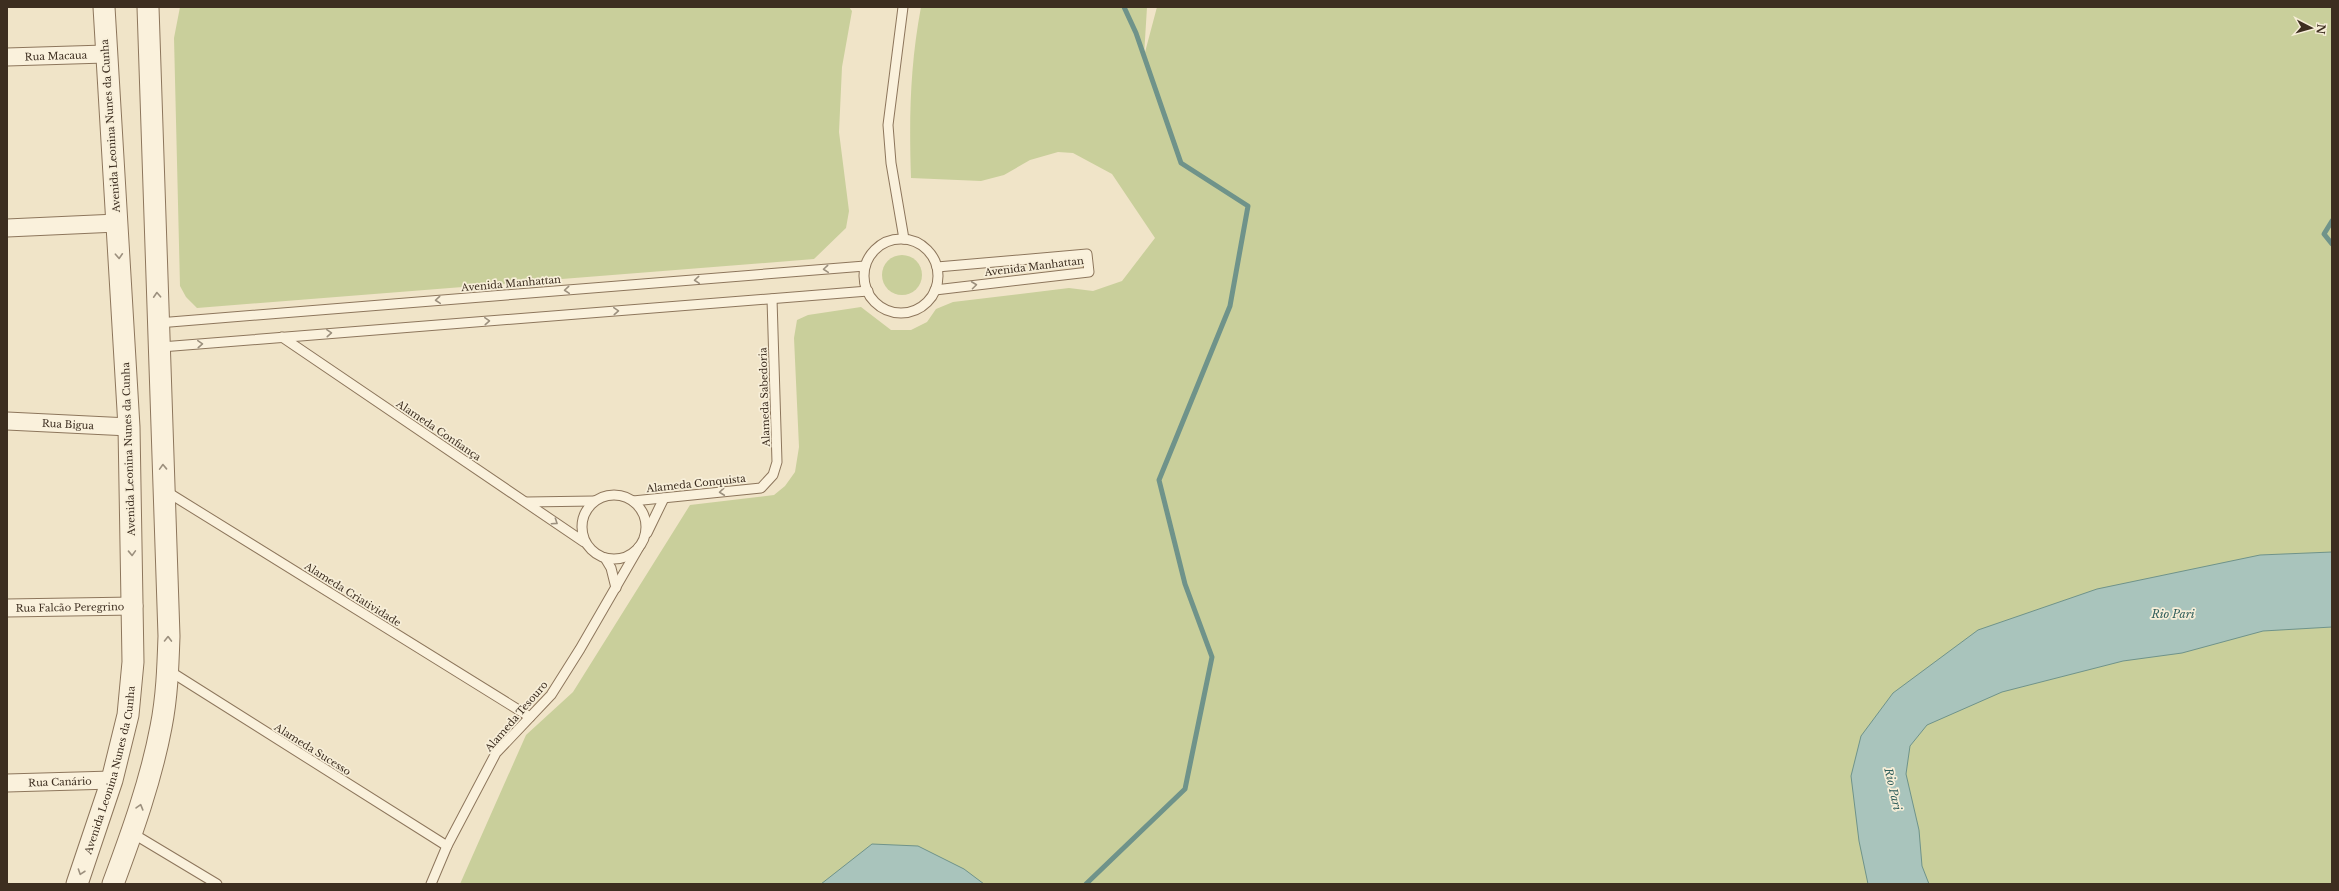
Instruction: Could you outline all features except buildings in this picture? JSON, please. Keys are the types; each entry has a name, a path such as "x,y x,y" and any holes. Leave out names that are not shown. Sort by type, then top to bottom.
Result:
{"street":[{"name":"Avenida Leonina Nunes da Cunha","path":"77,884 112,780 128,715 133,662 134,606 129,427 105,54 104,7"},
{"path":"113,884 132,833 161,726 168,670 169,636 161,347 158,323 148,7"},
{"name":"Rua Macaua","path":"7,57 105,54"},
{"path":"7,228 117,223"},
{"name":"Rua Bigua","path":"7,421 129,427"},
{"name":"Rua Falcão Peregrino","path":"7,608 134,606"},
{"name":"Rua Canário","path":"7,783 112,780"}],"lane":[{"path":"903,7 888,125 891,163 904,239"},
{"path":"904,239 915,241 925,247 932,256 937,267 937,278 935,290 929,300 920,307 909,312 898,312 885,309 875,302 868,291 864,279 865,266 871,255 880,245 891,240 904,239"},
{"name":"Avenida Manhattan","path":"935,290 1089,272 1087,254 937,267"},
{"name":"Avenida Manhattan","path":"158,323 865,266"},
{"path":"161,347 868,291"},
{"name":"Alameda Sabedoria","path":"760,488 773,475 777,462 772,299"},
{"name":"Alameda Confiança","path":"282,337 584,542"},
{"name":"Alameda Conquista","path":"633,501 760,488"},
{"name":"Alameda Criatividade","path":"164,490 530,717"},
{"path":"526,502 594,501 611,494 622,495 633,501 644,515 646,527 645,538"},
{"path":"594,501 585,511 582,521 581,532 584,542 591,550 605,558 621,559 631,555 640,547 664,498"},
{"name":"Alameda Tesouro","path":"431,884 448,846 496,753 551,695 640,547"},
{"path":"605,558 611,568 616,588"},
{"name":"Alameda Sucesso","path":"168,670 448,846"},
{"path":"132,833 217,884"}],"green space":[{"path":"180,7 849,7 852,11 842,67 839,132 849,211 846,228 814,259 197,308 186,297 180,286 174,38"},
{"path":"921,7 1147,7 1144,56 1157,7 2332,7 2332,884 460,884 526,735 573,692 690,505 774,495 785,486 795,472 799,447 794,338 797,320 808,315 861,307 891,330 911,330 927,322 936,309 953,302 1069,288 1093,291 1122,281 1155,238 1112,174 1073,153 1058,152 1030,160 1004,175 981,181 911,178 910,134 912,71"},
{"path":"902,255 916,261 922,275 916,289 902,295 888,289 882,275 888,261"}],"water":[{"name":"Rio Pari","path":"2332,552 2332,627 2263,631 2182,653 2123,661 2002,692 1927,725 1910,746 1906,774 1919,830 1922,866 1929,884 1868,884 1859,841 1851,776 1861,736 1893,693 1978,630 2097,589 2260,555"},
{"path":"872,844 918,846 964,869 984,884 821,884"}],"waterway":[{"path":"1086,884 1185,789 1212,657 1185,584 1159,480 1230,306 1248,206 1181,163 1136,33 1124,7"},
{"path":"2332,221 2324,234 2332,244"}]}
